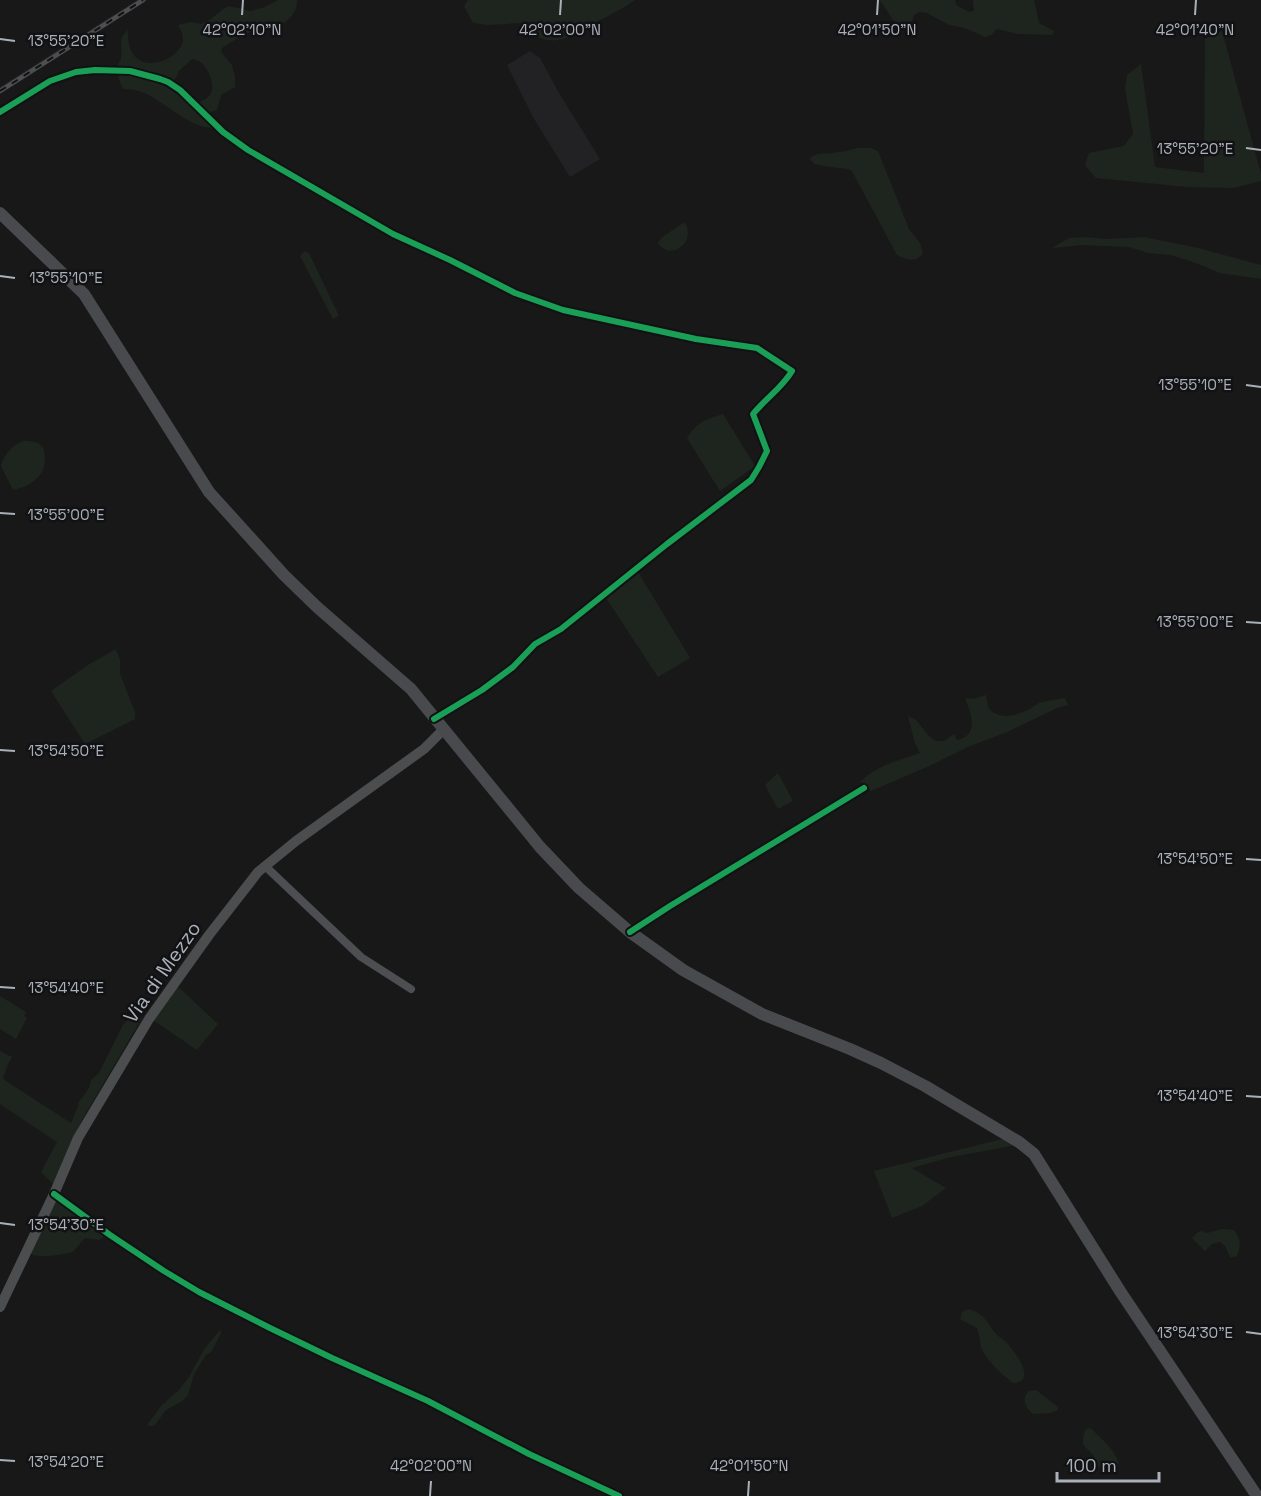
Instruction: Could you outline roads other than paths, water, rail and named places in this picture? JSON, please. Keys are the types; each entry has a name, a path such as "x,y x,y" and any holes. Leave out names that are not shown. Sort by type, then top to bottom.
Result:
{"main road":[{"path":"0,213 84,294 209,492 284,575 411,689 540,848 579,888 630,932 683,970 752,1009 890,1067 1020,1142 1034,1154 1120,1291 1257,1496"},
{"name":"Via di Mezzo","path":"0,1307 78,1138 148,1019 209,935 258,872 296,841 424,749 443,730"}],"street":[{"path":"0,112 50,81 76,72 130,71 160,79 174,85 223,132 257,156 393,234 515,293 563,310 696,339 756,348 792,371 786,381 753,414 767,451 751,480 561,629 535,644 513,667 482,690 434,719"},
{"path":"630,932 864,788"},
{"path":"266,866 361,957 411,989"},
{"path":"54,1194 110,1235 199,1292 332,1358 428,1401 529,1454 619,1496"}],"railway":[{"path":"0,91 143,0"}]}
